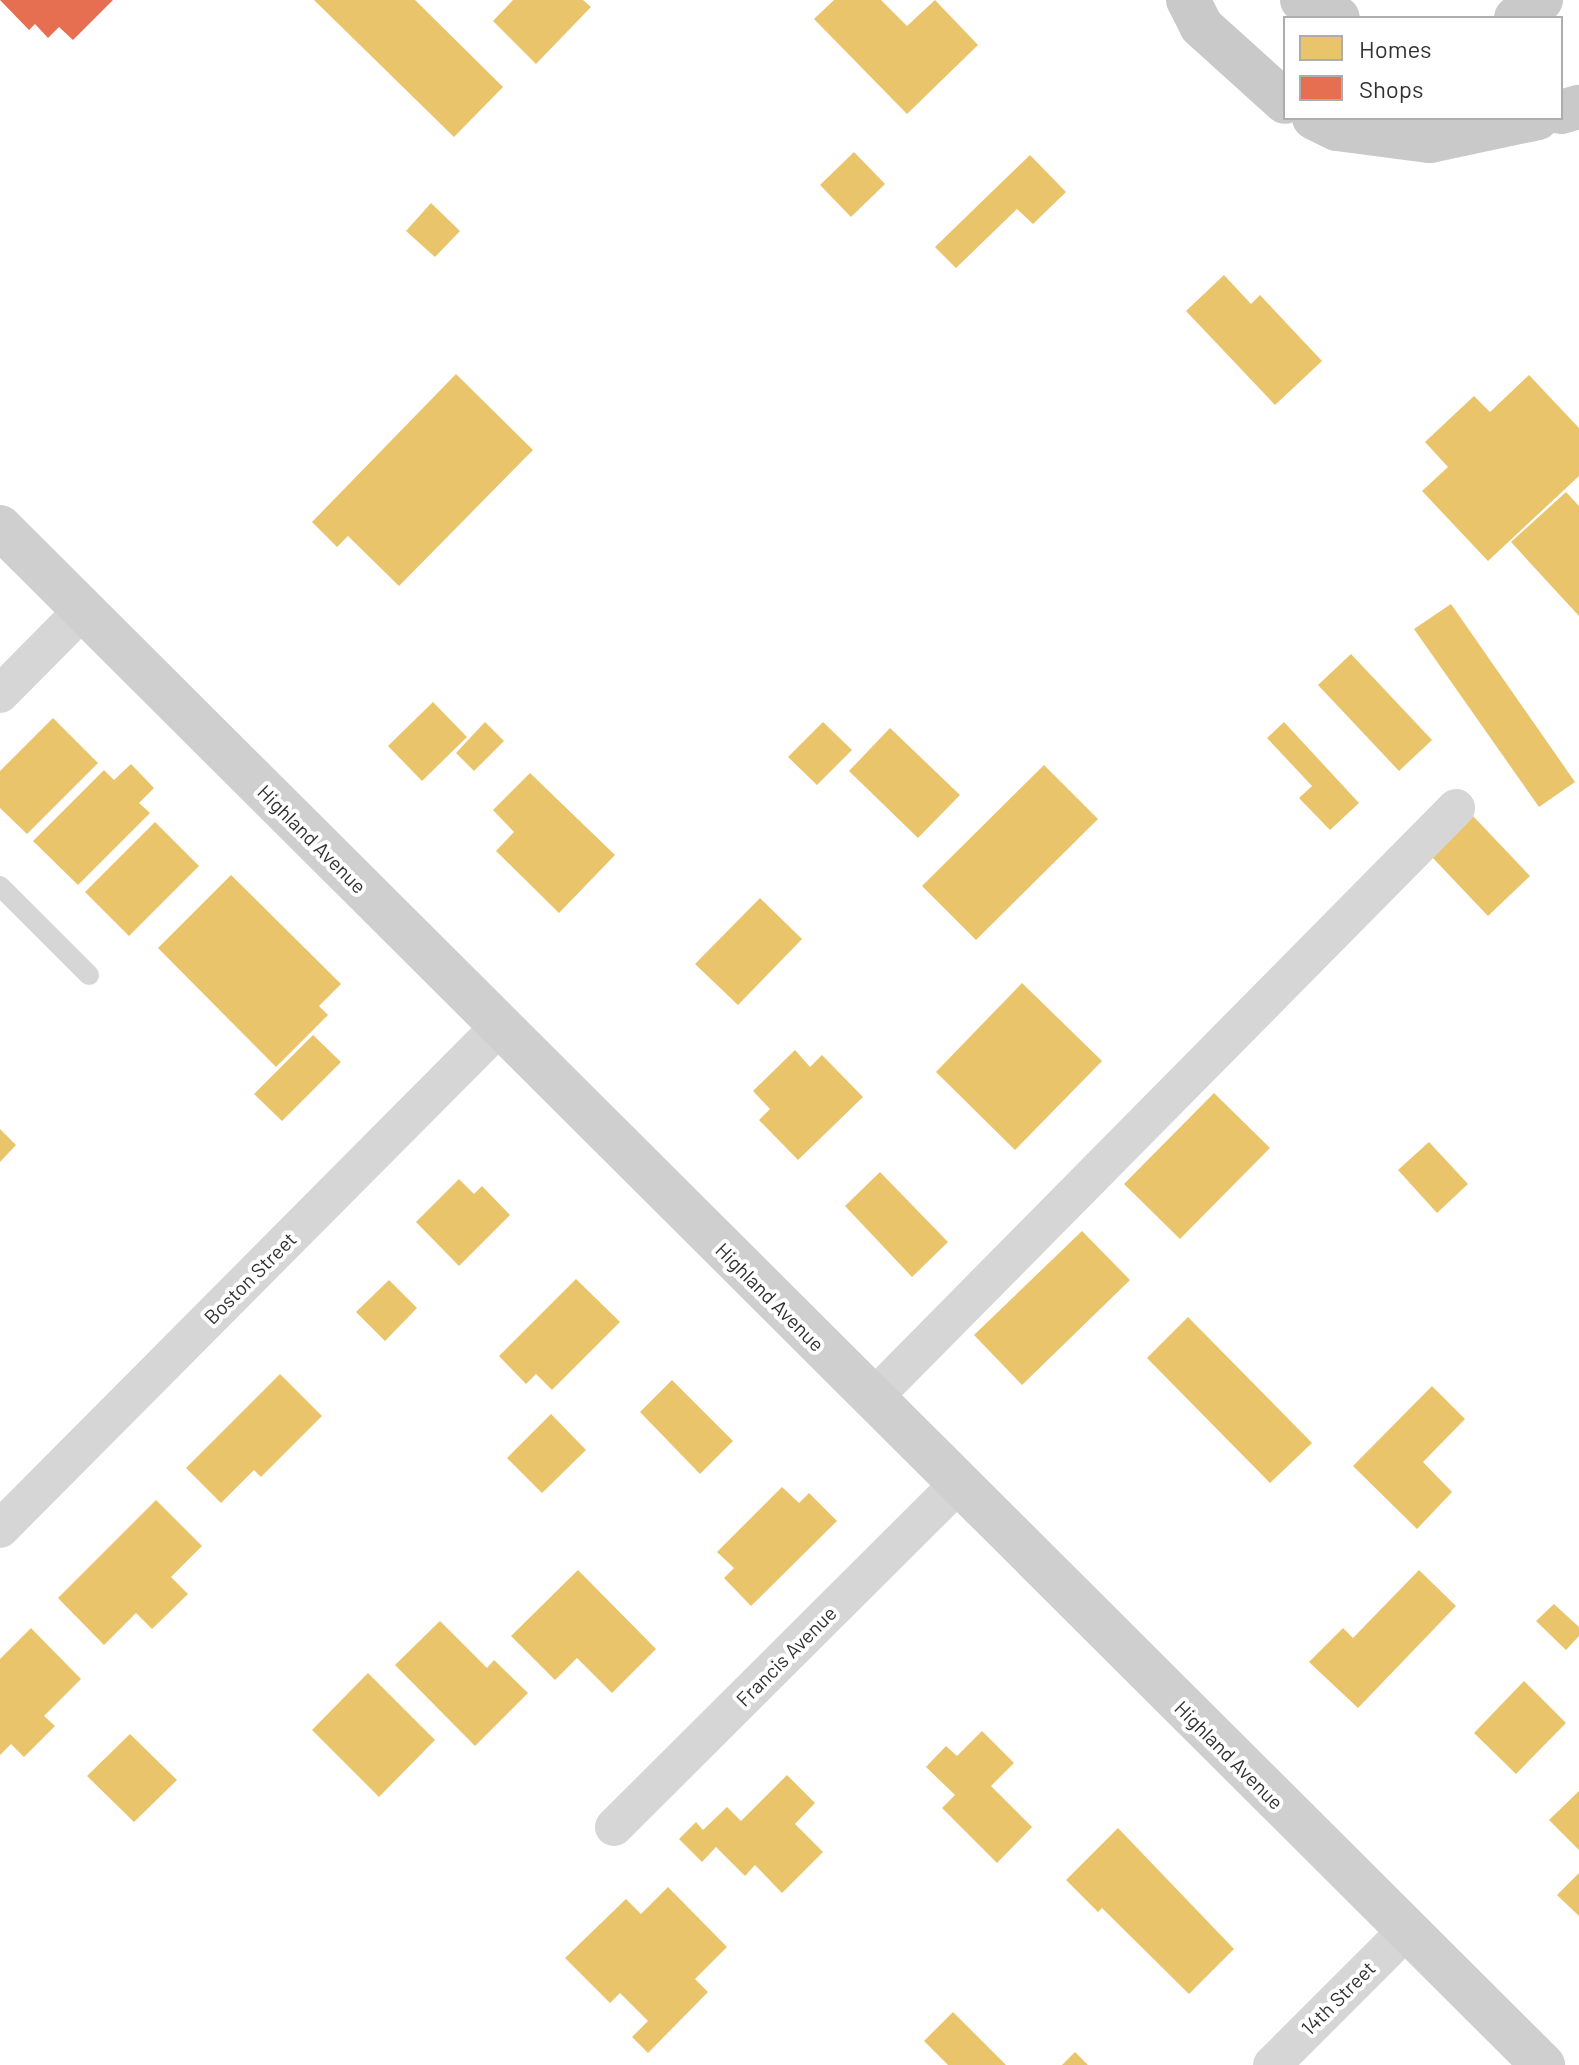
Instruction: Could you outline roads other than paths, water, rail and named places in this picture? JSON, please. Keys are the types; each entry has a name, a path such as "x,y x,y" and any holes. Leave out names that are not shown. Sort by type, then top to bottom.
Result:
{"main road":[{"path":"1188,0 1201,26 1283,100"},
{"path":"1302,0 1334,16"},
{"path":"1519,16 1541,0"},
{"path":"1318,120 1337,129 1430,141 1529,120"},
{"name":"Highland Avenue","path":"0,527 1405,1932 1543,2065"}],"street":[{"path":"0,694 83,610"},
{"path":"872,1399 1456,808"},
{"name":"Boston Street","path":"0,1529 500,1026"},
{"name":"Francis Avenue","path":"614,1827 958,1484"},
{"name":"14th Street","path":"1272,2065 1405,1932"}],"lane":[{"path":"0,886 89,975"}]}
